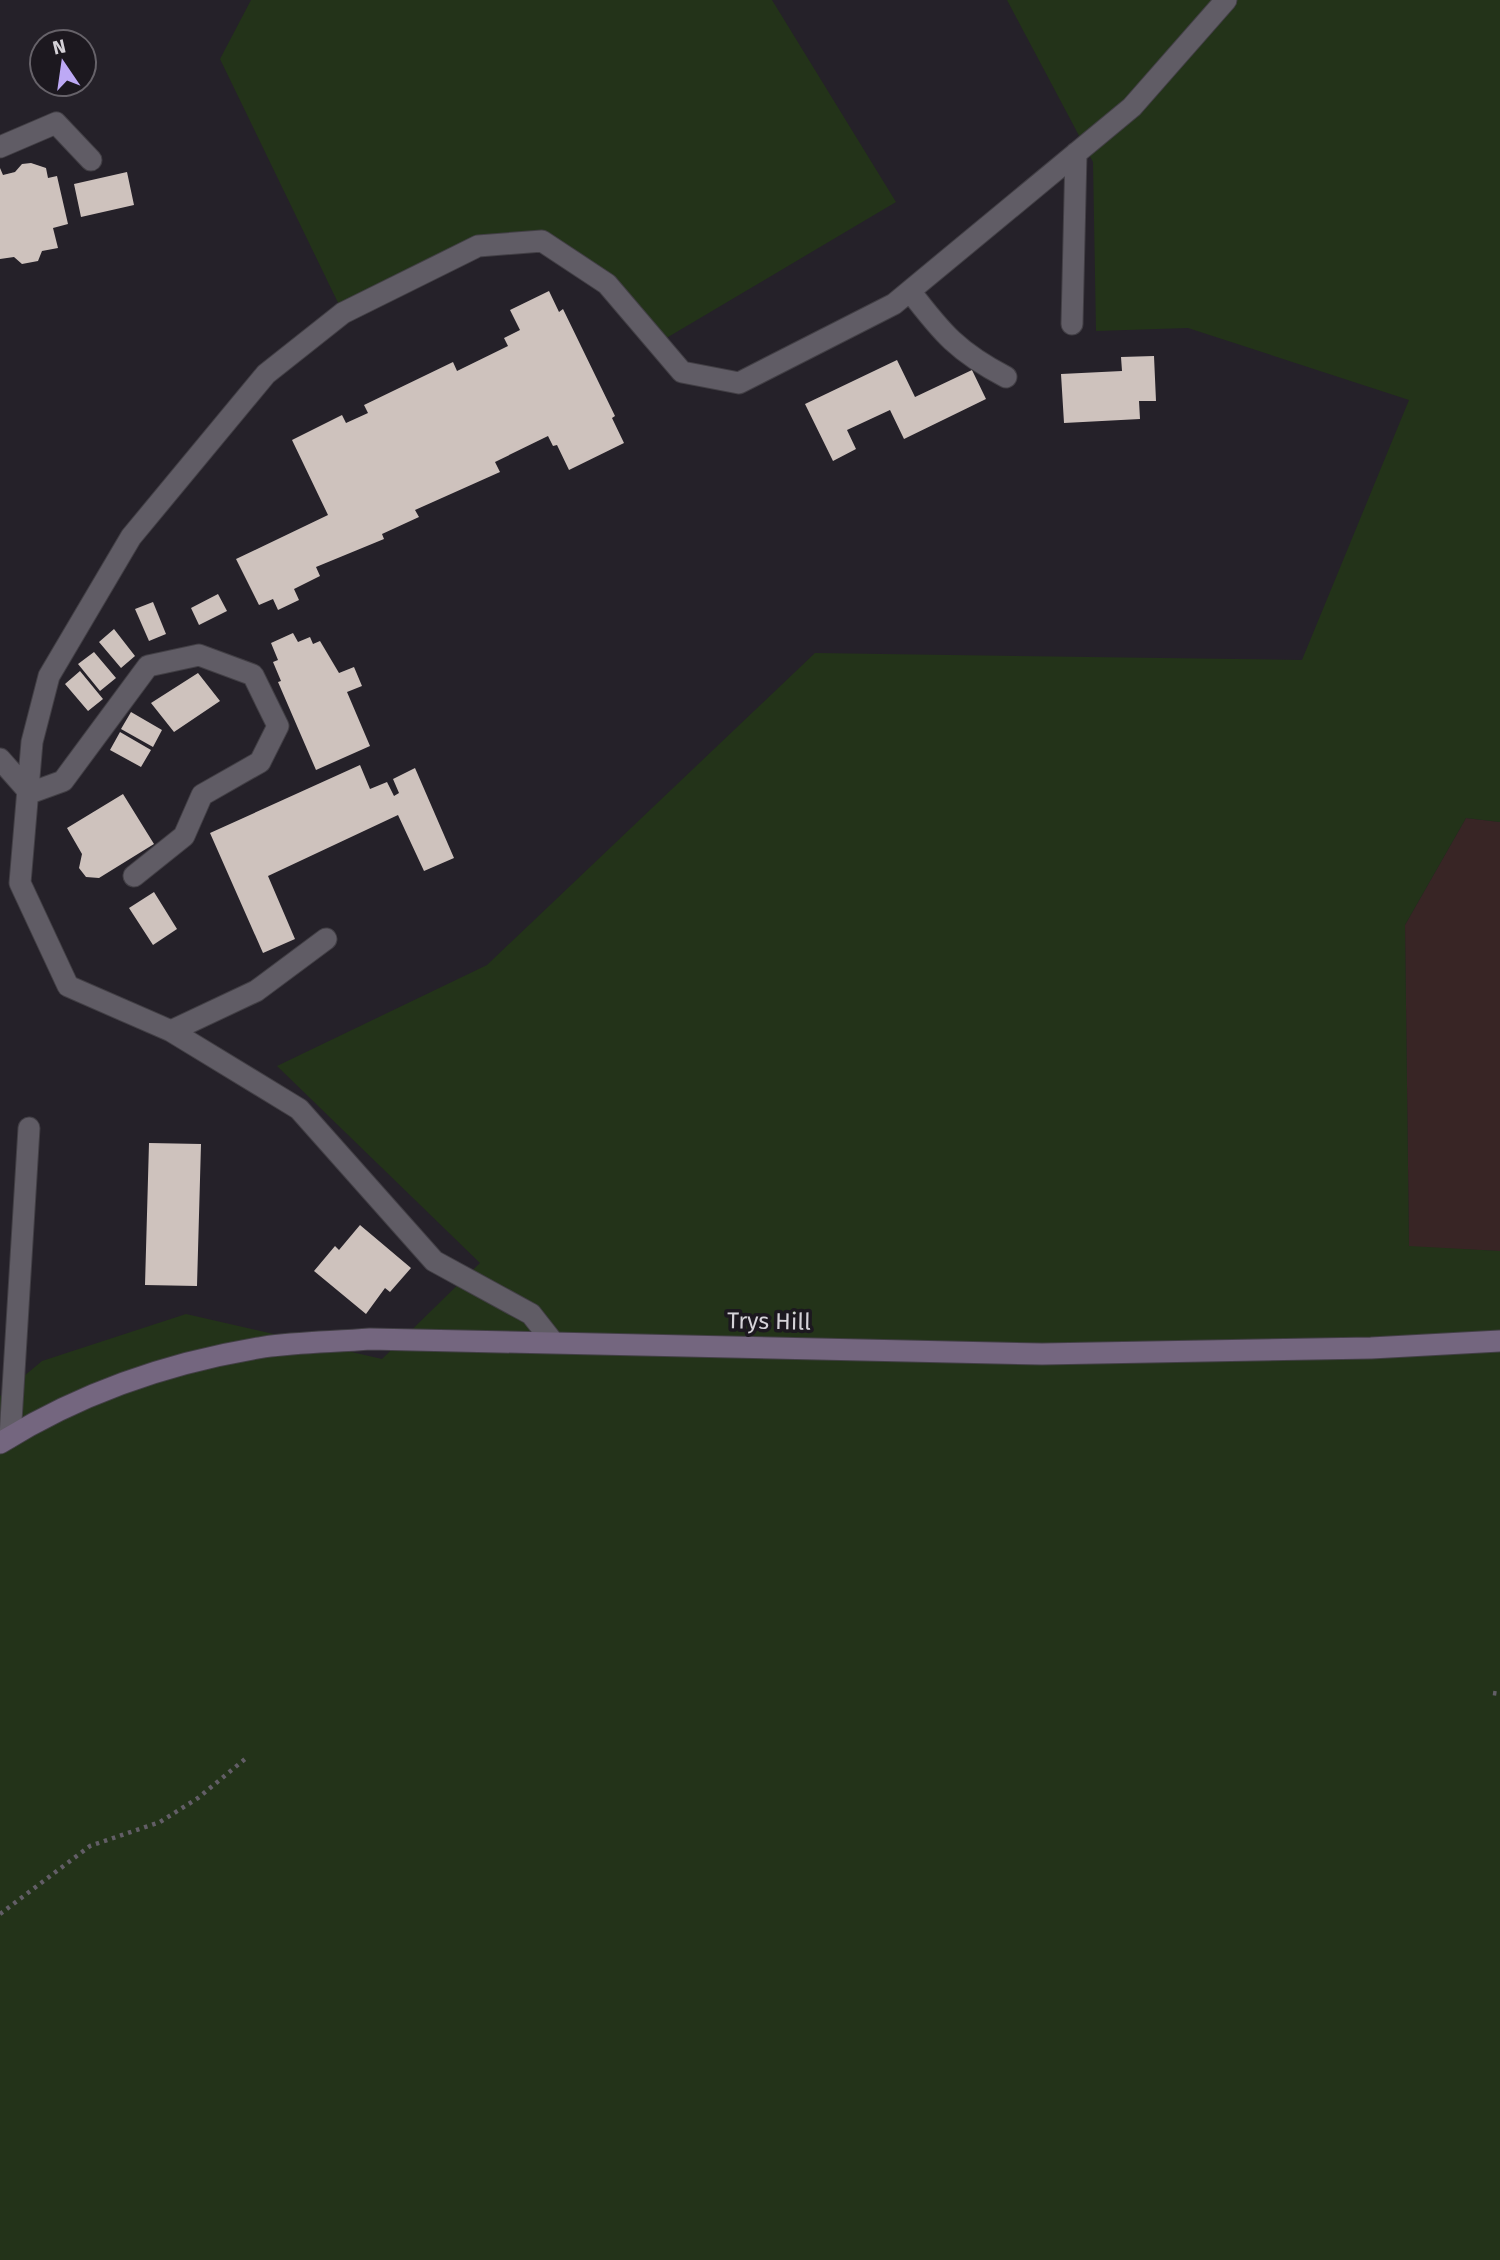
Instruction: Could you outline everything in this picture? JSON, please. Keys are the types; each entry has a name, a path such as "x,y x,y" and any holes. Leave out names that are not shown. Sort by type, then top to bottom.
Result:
{"main road":[{"name":"Trys Hill","path":"5,1440 72,1402 118,1383 264,1348 370,1339 1042,1354 1371,1348 1500,1341"}],"lane":[{"path":"553,1342 531,1314 434,1261 299,1109 171,1031 68,986 20,883 30,793 32,742 49,676 131,537 266,374 343,313 478,246 542,241 607,284 682,372 739,383 894,304 1132,107 1226,0"},
{"path":"0,147 56,123 92,160"},
{"path":"1072,324 1076,153"},
{"path":"909,291 954,345 972,359 1006,377"},
{"path":"30,793 63,781 148,666 199,655 253,675 278,726 260,762 202,795 184,836 134,876"},
{"path":"0,759 30,793"},
{"path":"171,1031 256,991 326,939"},
{"path":"5,1440 29,1128"}],"path":[{"path":"1493,1693 1500,1695"},
{"path":"0,1913 90,1846 160,1822 198,1798 245,1759"}],"shaded area":[{"path":"1466,818 1500,822 1500,1251 1409,1247 1405,925"}],"green space":[{"path":"251,0 772,0 896,202 658,343 542,241 478,246 343,313 220,59"},
{"path":"1007,0 1500,0 1500,822 1466,818 1405,925 1409,1246 1500,1251 1500,2260 0,2260 0,1396 42,1361 186,1314 382,1359 480,1263 277,1066 487,965 815,653 1302,660 1409,400 1188,328 1096,331 1093,162"}],"building":[{"path":"31,163 46,168 48,178 57,176 68,224 53,228 58,248 42,251 38,261 22,264 14,257 0,259 0,168 3,175 15,172 22,164"},
{"path":"127,172 134,205 81,217 74,184"},
{"path":"549,291 559,312 563,309 615,416 612,418 624,443 569,470 557,445 553,446 548,436 495,462 500,472 415,510 419,517 382,534 384,539 316,567 320,576 294,589 299,600 278,610 273,599 259,605 236,559 328,515 292,440 342,415 346,423 368,413 364,405 453,362 457,371 508,346 504,338 520,330 510,310"},
{"path":"1154,356 1156,401 1139,401 1140,419 1064,423 1061,374 1122,371 1121,357"},
{"path":"897,360 915,397 972,370 986,399 904,439 890,410 847,430 856,449 833,461 805,404"},
{"path":"218,594 227,611 199,625 191,608"},
{"path":"153,602 166,634 149,641 135,609"},
{"path":"114,629 135,656 121,668 99,642"},
{"path":"293,633 298,642 310,637 313,644 320,641 339,673 354,667 362,686 347,692 370,746 316,770 278,682 281,681 273,662 278,660 271,643"},
{"path":"94,652 116,678 100,691 78,664"},
{"path":"80,671 103,699 88,711 65,684"},
{"path":"198,673 220,701 174,732 151,703"},
{"path":"131,712 162,730 153,747 121,729"},
{"path":"120,732 151,750 141,767 110,750"},
{"path":"360,765 370,789 387,782 394,796 399,793 393,779 415,768 454,858 424,871 398,815 268,876 295,939 263,953 210,833"},
{"path":"123,794 154,844 99,878 86,877 79,868 82,854 67,828"},
{"path":"154,892 177,929 153,945 129,908"},
{"path":"149,1143 201,1144 197,1286 145,1285"},
{"path":"360,1225 411,1268 390,1292 385,1288 366,1314 314,1271 335,1246 339,1250"}]}
